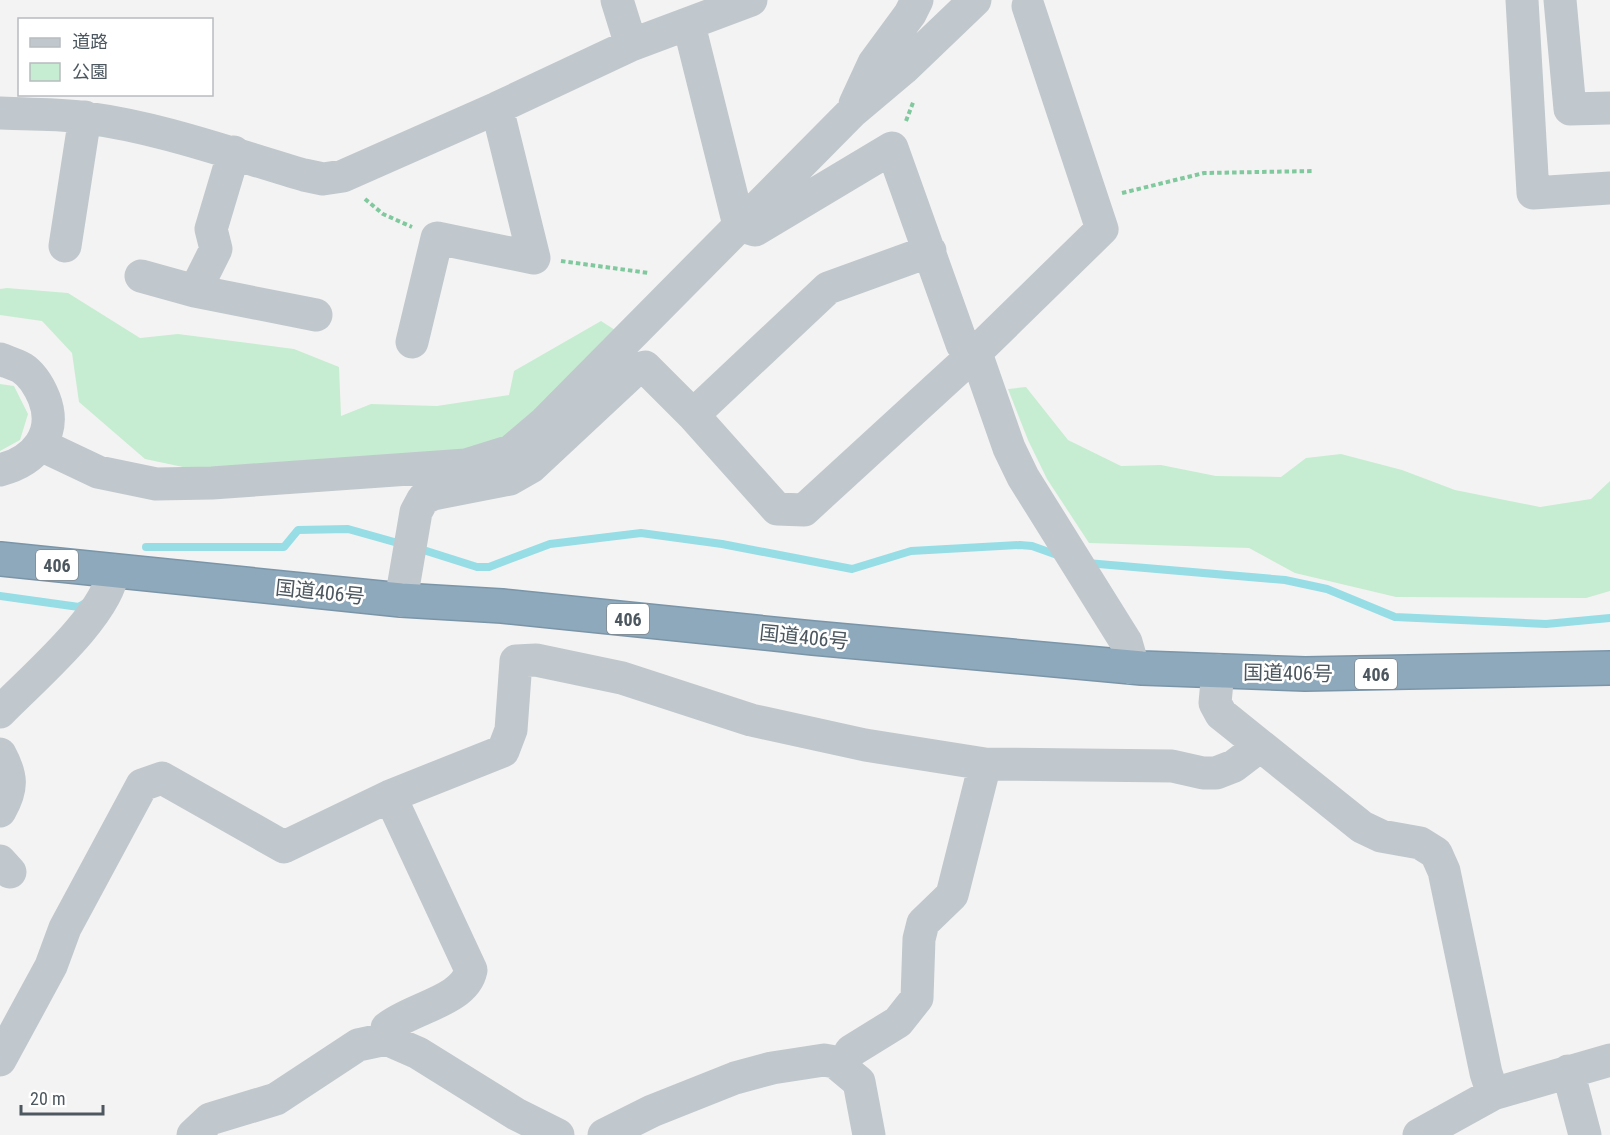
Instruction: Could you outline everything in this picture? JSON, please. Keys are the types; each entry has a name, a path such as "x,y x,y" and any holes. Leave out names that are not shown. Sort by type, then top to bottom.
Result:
{"highway":[{"name":"国道406号","path":"0,559 114,571 403,585 502,606 1130,667 1386,674 1610,669"}],"street":[{"path":"617,0 631,45"},
{"path":"0,113 85,117 176,135 304,175 323,179 343,176 497,108 631,45 751,0"},
{"path":"852,112 874,63 910,14 917,0"},
{"path":"41,445 98,472 156,484 212,483 466,465 511,451 544,423 852,112 903,69 975,0"},
{"path":"1522,0 1533,193 1610,188"},
{"path":"1560,0 1570,109 1610,108"},
{"path":"403,585 416,512 423,499 433,494 510,479 531,467 635,370 645,367 693,415 777,509 804,510 971,357 1102,229 1029,6"},
{"path":"689,25 739,225"},
{"path":"412,342 437,238 534,258 497,108"},
{"path":"65,246 85,117"},
{"path":"739,225 755,231 892,148 962,344 971,357 979,362 1009,448 1023,477 1126,642 1130,667"},
{"path":"195,291 216,249 211,229 234,152"},
{"path":"693,415 828,288 930,251"},
{"path":"141,276 195,291 316,315"},
{"path":"0,359 22,368 39,385 47,406 48,431 41,445 17,466 0,470"},
{"path":"0,712 94,614 111,587 114,571"},
{"path":"0,1060 51,966 65,928 142,785 162,778 284,847 390,796 503,751 511,730 516,661 536,660 622,678 751,720 865,745 985,764 1172,766 1203,773 1216,773 1234,766 1260,746"},
{"path":"1218,671 1215,703 1221,714 1362,828 1381,836 1420,843 1436,854 1444,871 1486,1073 1493,1094"},
{"path":"0,754 11,774 7,800 0,811"},
{"path":"842,1066 851,1051 898,1022 917,998 923,923 952,895 985,764"},
{"path":"386,1039 387,1028 399,1018 459,991 469,981 471,970 390,796"},
{"path":"193,1135 210,1119 276,1098 358,1046 374,1040 386,1039 418,1053 516,1114 558,1135"},
{"path":"610,1134 652,1111 735,1078 772,1068 825,1060 842,1066 859,1082 870,1135"},
{"path":"1419,1135 1493,1094 1610,1060"},
{"path":"1568,1071 1585,1135"}],"path":[{"path":"1092,201 1204,173 1314,171"},
{"path":"343,176 383,214 437,238"},
{"path":"534,258 686,278"}],"green space":[{"path":"0,289 68,293 140,338 178,334 294,349 339,367 341,416 371,404 437,406 509,395 514,371 601,321 615,330 522,435 480,458 221,475 145,459 79,402 72,353 42,321 0,315"},
{"path":"0,384 14,386 28,414 20,440 0,451"},
{"path":"1026,387 1068,440 1121,466 1161,465 1216,476 1281,477 1306,458 1341,454 1402,470 1455,490 1540,507 1591,499 1610,481 1610,591 1586,598 1396,597 1295,573 1249,548 1089,543 1047,479 1028,440 1008,389"}],"waterway":[{"path":"146,547 284,547 298,530 348,529 405,545"},
{"path":"417,548 477,567 489,567 550,544 641,533 722,544 852,569 911,551 1020,545 1032,546 1060,556"},
{"path":"1087,563 1285,580 1327,589 1395,617 1546,624 1610,618"},
{"path":"0,596 79,607 87,602"}]}
